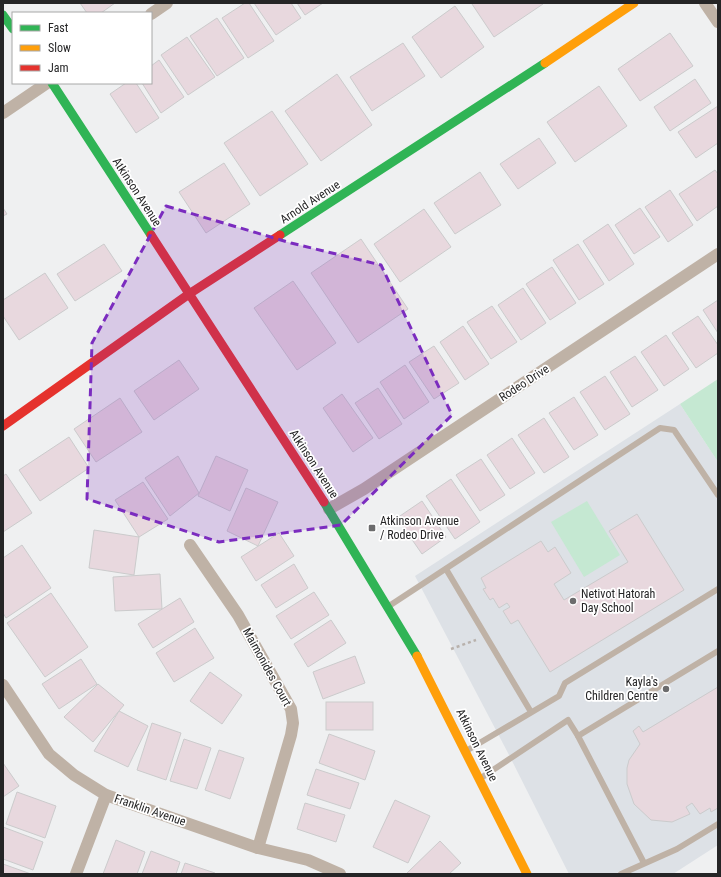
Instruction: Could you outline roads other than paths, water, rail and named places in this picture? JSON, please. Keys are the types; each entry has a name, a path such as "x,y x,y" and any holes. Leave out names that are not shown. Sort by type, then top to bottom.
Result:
{"street":[{"path":"152,13 167,3"},
{"name":"Arnold Avenue","path":"3,426 189,294 527,75 634,3"},
{"path":"705,3 718,22"},
{"path":"3,15 12,28"},
{"path":"3,113 46,84"},
{"name":"Atkinson Avenue","path":"53,84 329,509 389,606 423,663 528,874"},
{"name":"Rodeo Drive","path":"329,509 364,488 718,254"},
{"name":"Maimonides Court","path":"190,545 238,615 291,709 293,723 291,735 258,848"},
{"name":"Franklin Avenue","path":"3,685 48,754 74,775 106,795 258,848 308,860 340,874"},
{"path":"76,874 106,795"}],"lane":[{"path":"389,606 660,428 674,430 718,495"},
{"path":"446,569 531,712"},
{"path":"466,751 559,696 565,683 718,589"},
{"path":"578,736 718,651"},
{"path":"480,778 568,720 578,736 644,863"},
{"path":"621,874 677,849 718,824"}],"place":[{"name":"Atkinson Avenue / Rodeo Drive","path":"372,528"},
{"name":"Netivot Hatorah Day School","path":"573,601"},
{"name":"Kayla's Children Centre","path":"666,689"}]}
